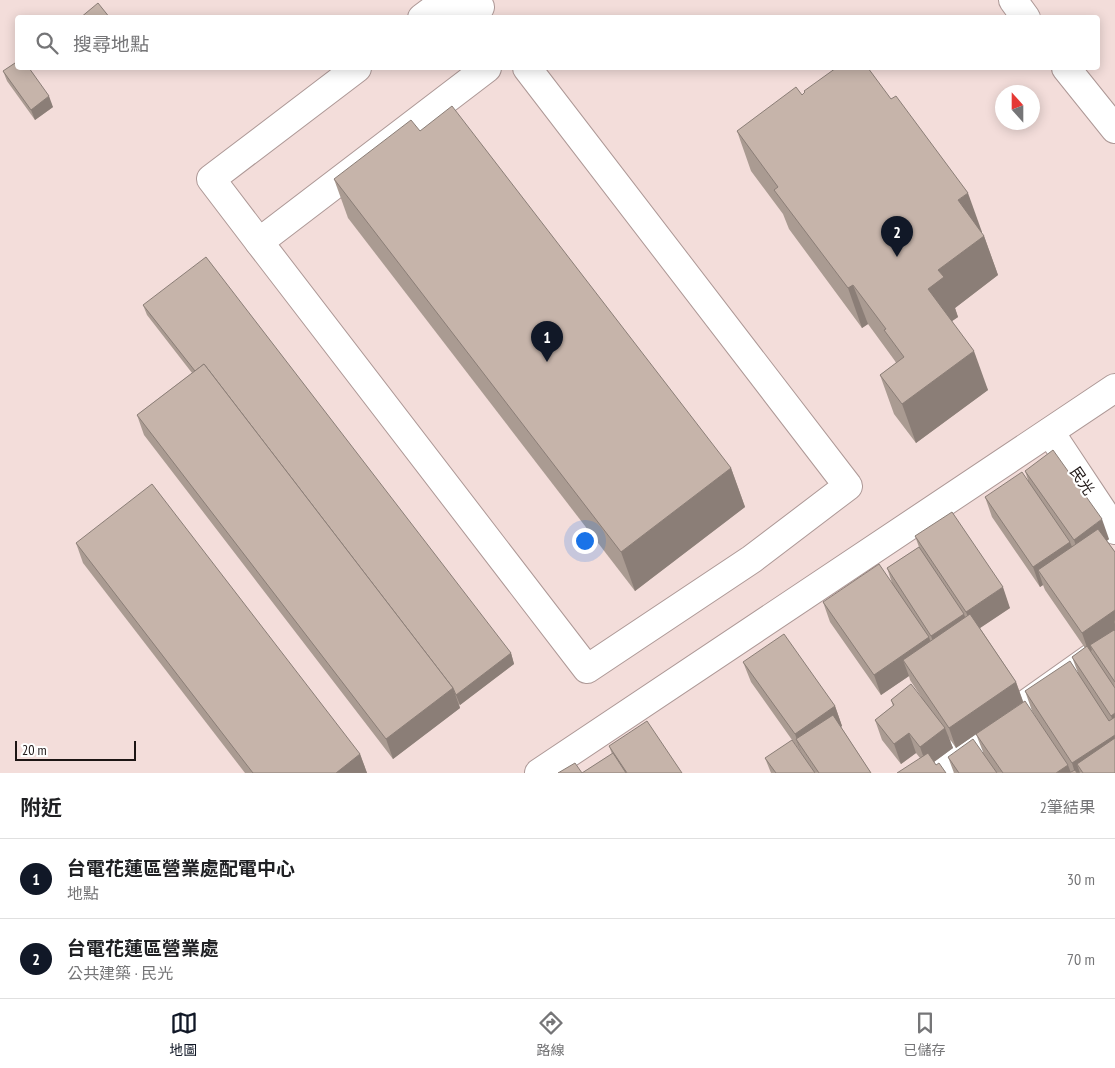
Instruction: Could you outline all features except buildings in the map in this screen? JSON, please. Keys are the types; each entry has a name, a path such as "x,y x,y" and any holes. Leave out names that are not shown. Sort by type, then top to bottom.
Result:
{"street":[{"path":"426,15 442,3 486,8"},
{"path":"354,70 211,179 587,669 752,559 848,486 529,70"},
{"path":"259,242 484,70"},
{"path":"1068,70 1115,129"},
{"path":"539,773 1115,388"},
{"name":"民光","path":"1050,432 1115,530"},
{"path":"929,773 1115,641"}],"place":[{"name":"台電花蓮區營業處","path":"897,257"},
{"name":"台電花蓮區營業處配電中心","path":"547,362"}]}
